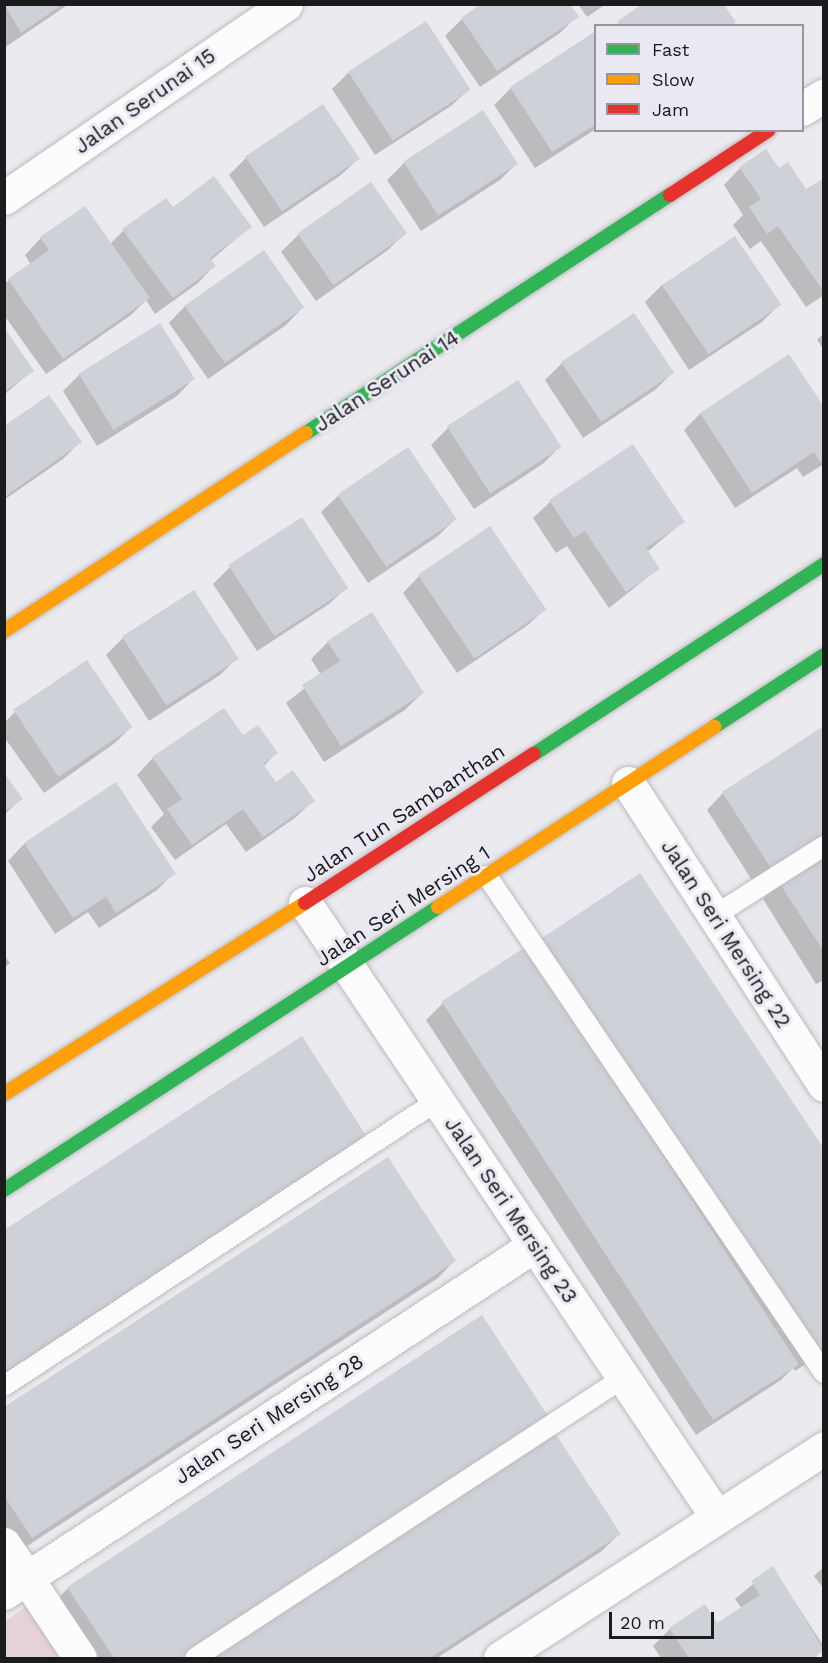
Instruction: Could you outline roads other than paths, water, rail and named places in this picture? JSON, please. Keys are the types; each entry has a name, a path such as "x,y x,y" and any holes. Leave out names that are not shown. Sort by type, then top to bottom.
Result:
{"street":[{"name":"Jalan Serunai 15","path":"4,198 286,4"},
{"path":"804,108 824,95"},
{"name":"Jalan Serunai 14","path":"4,631 766,132"},
{"name":"Jalan Tun Sambanthan","path":"4,1094 326,935 824,564"},
{"name":"Jalan Seri Mersing 1","path":"4,1190 326,935 487,876 824,655"},
{"name":"Jalan Seri Mersing 22","path":"628,783 820,1073"},
{"name":"Jalan Seri Mersing 23","path":"326,935 717,1517"},
{"name":"Jalan Seri Mersing 28","path":"16,1586 535,1245"},
{"path":"500,1659 824,1448"},
{"path":"4,1544 16,1586 80,1659"}],"lane":[{"path":"714,916 824,846"},
{"path":"487,876 824,1373"},
{"path":"4,1386 437,1101"},
{"path":"195,1659 623,1378"}]}
